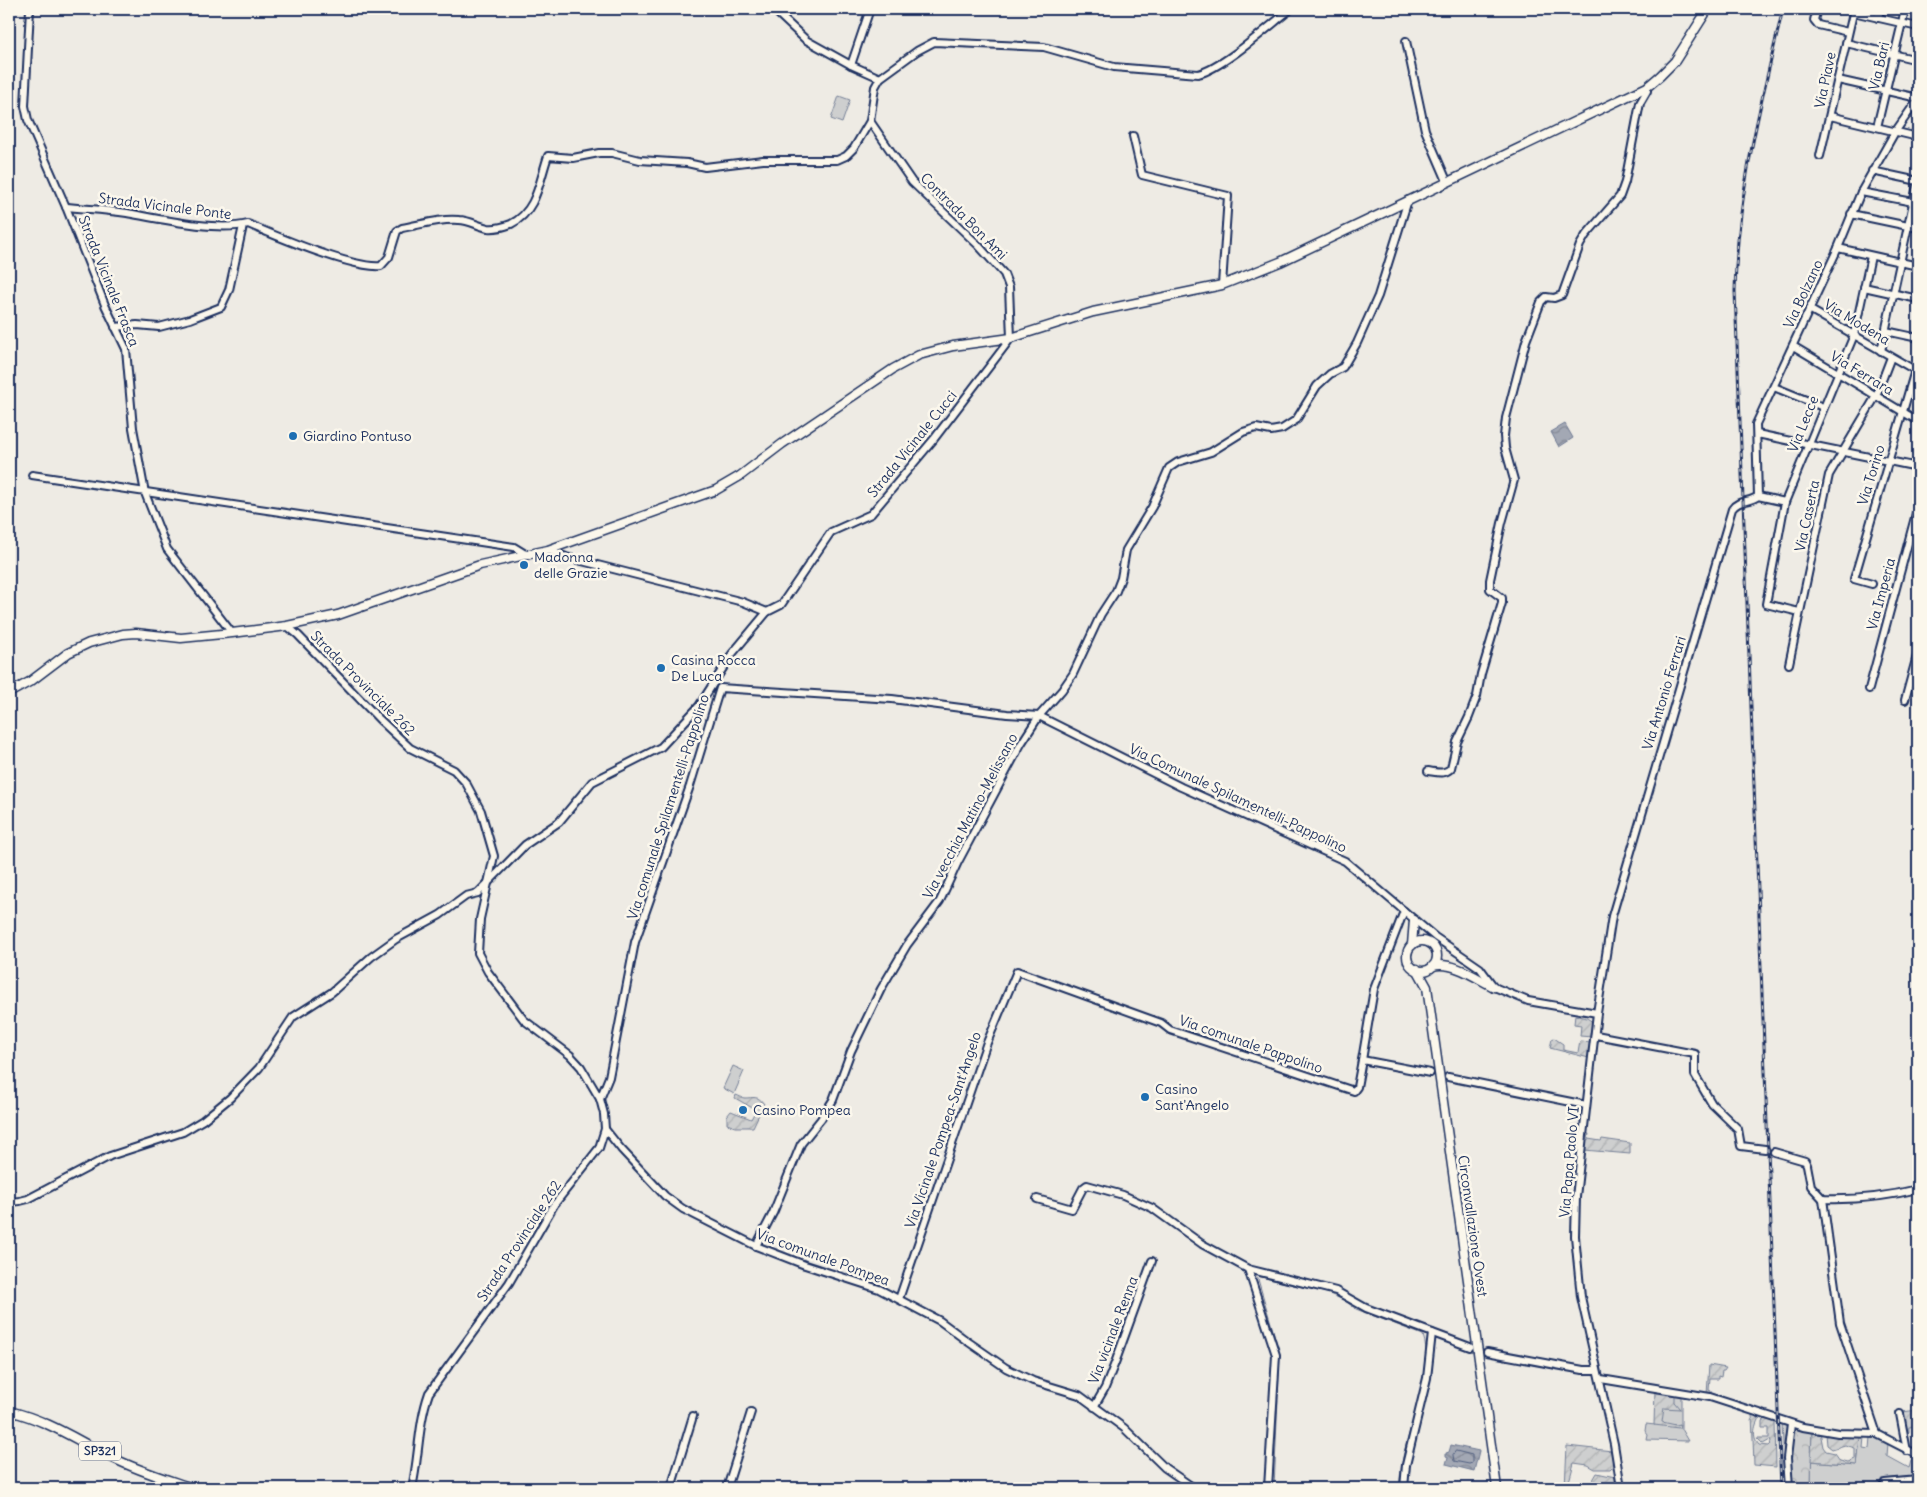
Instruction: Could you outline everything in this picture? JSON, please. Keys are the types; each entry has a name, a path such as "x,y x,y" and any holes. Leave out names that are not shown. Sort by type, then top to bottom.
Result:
{"main road":[{"path":"9,693 31,681 68,653 99,640 136,634 181,638 232,633 287,626 338,615 480,564 548,550 716,490 740,476 782,444 893,369 919,355 954,346 1011,338 1093,312 1222,285 1280,262 1647,87 1675,62 1708,9"},
{"path":"1414,920 1412,945 1409,949 1408,958 1409,963 1417,970 1444,964 1494,987"},
{"path":"1413,929 1421,941 1431,944 1437,956 1451,967"},
{"path":"1412,945 1421,941"},
{"path":"1427,987 1431,968 1437,956"},
{"name":"Circonvallazione Ovest","path":"1417,970 1427,987 1497,1488"},
{"name":"SP321","path":"9,1410 62,1430 132,1467 192,1488"}],"street":[{"name":"Strada Vicinale Frasca","path":"30,9 25,106 28,120 126,349 133,428 145,493 167,549 232,633"},
{"path":"773,9 806,40 850,65 880,78 917,51 934,42 1044,47 1114,67 1198,74 1205,72 1232,55 1291,9"},
{"path":"850,65 870,9"},
{"path":"1817,9 1814,20 1818,25 1848,32"},
{"path":"1878,18 1880,9"},
{"name":"Via Bari","path":"1877,127 1905,10"},
{"path":"1853,11 1918,27"},
{"name":"Via Piave","path":"1820,156 1853,11"},
{"path":"1406,41 1426,130 1448,181"},
{"path":"1846,43 1918,60"},
{"name":"Strada Vicinale Ponte","path":"66,207 235,228 248,224 344,259 381,266 389,257 397,231 402,228 448,220 460,220 488,228 498,228 504,227 525,215 532,205 548,156 573,158 599,153 612,153 640,160 687,163 705,167 763,160 837,160 846,156 854,148 870,121 875,87 880,78"},
{"path":"1838,80 1918,99"},
{"path":"1428,771 1441,773 1451,768 1457,742 1477,696 1483,666 1502,603 1502,598 1490,589 1490,580 1514,480 1505,448 1504,436 1506,418 1526,340 1541,302 1546,297 1554,298 1562,295 1580,245 1586,235 1620,196 1625,182 1640,103 1647,87"},
{"name":"Via Bolzano","path":"1758,496 1756,424 1838,248 1861,192 1895,132 1918,99"},
{"path":"1830,116 1918,137"},
{"name":"Contrada Bon Ami","path":"870,121 912,182 978,245 1006,277 1009,288 1011,338"},
{"path":"1133,136 1142,175 1229,197 1225,226 1222,285"},
{"path":"1872,171 1918,180 1881,351"},
{"path":"1861,192 1913,202"},
{"path":"1039,716 1062,690 1072,674 1088,638 1116,591 1121,578 1126,550 1152,507 1168,468 1178,462 1211,452 1243,432 1256,428 1270,431 1282,429 1296,420 1317,386 1330,374 1343,367 1358,344 1378,296 1408,200"},
{"path":"1851,214 1918,228"},
{"path":"115,327 137,325 160,327 190,319 221,307 229,290 243,226"},
{"path":"1838,248 1918,266"},
{"name":"Via Lecce","path":"1799,612 1766,604 1785,502 1854,335 1871,256"},
{"path":"1864,287 1918,299"},
{"name":"Via Modena","path":"1809,309 1917,372"},
{"path":"1886,330 1918,338"},
{"name":"Strada Vicinale Cucci","path":"488,885 525,845 559,822 592,782 661,747 698,706 732,654 768,612 780,605 831,532 871,514 934,439 1011,338"},
{"name":"Via Ferrara","path":"1793,346 1918,421"},
{"name":"Via Caserta","path":"1789,664 1829,475 1876,396 1890,357"},
{"name":"Via Torino","path":"1872,584 1854,580 1888,461 1917,372 1918,360"},
{"path":"1774,387 1823,407"},
{"path":"1757,434 1918,467"},
{"path":"32,475 514,546 527,555"},
{"path":"1758,496 1785,502"},
{"name":"Via Antonio Ferrari","path":"1617,896 1732,509 1736,504 1751,501 1758,496"},
{"name":"Via Imperia","path":"1869,688 1918,506"},
{"path":"548,550 566,557 743,602 768,612"},
{"name":"Strada Provinciale 262","path":"287,626 410,748 454,770 466,783 481,811 494,856 480,919 478,953 484,966 524,1020 570,1055 581,1067 600,1099 605,1129 599,1148 554,1205 509,1283 429,1393 423,1411 419,1450 412,1488"},
{"path":"1905,700 1918,652"},
{"name":"Via comunale Spilamentelli-Pappolino","path":"600,1099 609,1077 635,942 684,804 720,688 892,698 1007,714 1039,716"},
{"name":"Via Comunale Spilamentelli-Pappolino","path":"1039,716 1181,787 1345,861 1414,920"},
{"name":"Via vecchia Matino-Melissano","path":"756,1246 773,1212 801,1144 833,1100 851,1051 881,990 907,945 940,901 958,862 999,785 1039,716"},
{"path":"9,1202 20,1202 28,1199 110,1156 183,1132 198,1123 246,1084 293,1017 332,992 371,956 396,939 440,915 466,896 478,893 488,885"},
{"name":"Via Papa Paolo VI","path":"1617,896 1612,916 1586,1105 1575,1209 1575,1236 1581,1297 1614,1444 1621,1488"},
{"path":"1404,911 1374,989 1362,1060 1430,1074"},
{"path":"1414,920 1480,968 1494,987 1528,1001 1598,1013"},
{"name":"Via comunale Pappolino","path":"1017,971 1161,1023 1170,1030 1354,1091 1357,1087 1362,1060"},
{"name":"Via Vicinale Pompea-Sant'Angelo","path":"899,1299 986,1045 1017,971"},
{"path":"1596,1035 1696,1054 1695,1075 1712,1104 1738,1129 1741,1146 1765,1149"},
{"path":"1448,1076 1586,1105"},
{"name":"Via comunale Pompea","path":"605,1129 665,1196 683,1209 756,1246 804,1265 879,1289 940,1321 1006,1368 1034,1381 1079,1395 1124,1428 1165,1468 1194,1488"},
{"path":"1774,1152 1804,1162 1807,1165 1811,1186 1823,1199 1840,1323 1877,1434"},
{"path":"1037,1199 1072,1209 1083,1188 1087,1185 1122,1195 1152,1208 1202,1244 1248,1270 1336,1291 1366,1308 1470,1347"},
{"path":"1823,1199 1850,1200 1876,1198 1918,1189"},
{"name":"Via vicinale Renna","path":"1094,1407 1105,1388 1115,1363 1152,1261"},
{"path":"1248,1270 1276,1355 1268,1488"},
{"path":"1404,1488 1406,1466 1427,1378 1432,1333"},
{"path":"1487,1352 1558,1366 1597,1370"},
{"path":"1600,1379 1710,1397 1791,1424 1838,1433 1877,1434 1918,1456"},
{"path":"728,1488 751,1412"},
{"path":"1900,1414 1907,1451"},
{"path":"671,1488 693,1416"},
{"path":"1789,1488 1788,1458 1791,1424"},
{"path":"1885,1486 1918,1480"}],"green space":[{"path":"839,96 850,100 842,123 831,119"},
{"path":"1575,1015 1587,1018 1594,1023 1592,1037 1580,1036 1581,1025 1574,1024"},
{"path":"1554,1038 1563,1044 1563,1050 1578,1053 1580,1041 1591,1042 1589,1058 1550,1048"},
{"path":"733,1066 744,1071 734,1094 723,1088"},
{"path":"736,1095 744,1098 757,1098 764,1104 753,1127 735,1127 727,1124 727,1116 731,1111 751,1119 756,1110 735,1098"},
{"path":"1586,1134 1589,1134 1588,1139 1630,1143 1630,1154 1584,1150"},
{"path":"1709,1365 1726,1368 1722,1371 1721,1377 1718,1376 1718,1379 1710,1379 1709,1390 1711,1395 1707,1394"},
{"path":"1655,1388 1676,1393 1674,1402 1680,1409 1664,1408 1662,1422 1680,1424 1679,1428 1654,1425"},
{"path":"1656,1389 1681,1394 1681,1429 1688,1441 1647,1440 1646,1424 1655,1425"},
{"path":"1918,1410 1918,1426 1909,1427 1909,1432 1907,1433 1902,1412"},
{"path":"1752,1414 1760,1416 1754,1434 1759,1445 1768,1446 1771,1443 1770,1440 1763,1444 1757,1438 1769,1438 1769,1428 1762,1428 1762,1421 1766,1418 1775,1422 1776,1467 1754,1465"},
{"path":"1782,1423 1812,1431 1811,1488 1785,1488"},
{"path":"1812,1431 1820,1432 1823,1447 1826,1451 1835,1453 1840,1460 1848,1462 1855,1459 1855,1448 1845,1445 1832,1449 1827,1445 1826,1434 1860,1437 1857,1465 1811,1461"},
{"path":"1860,1437 1864,1437 1863,1448 1869,1449 1870,1437 1875,1437 1888,1443 1887,1456 1909,1468 1911,1461 1918,1458 1918,1476 1881,1479 1882,1488 1811,1488 1811,1461 1857,1465"},
{"path":"1567,1446 1612,1451 1613,1466 1610,1469 1595,1469 1588,1465 1574,1463 1570,1478 1565,1487"},
{"path":"1597,1473 1615,1477 1616,1488 1569,1488 1571,1484 1590,1485"}],"water":[{"path":"1565,424 1573,438 1559,447 1551,432"},
{"path":"1451,1445 1479,1451 1474,1471 1446,1464 1448,1457 1446,1453 1449,1452"}],"waterway":[{"path":"1257,1276 1327,1293 1344,1300 1356,1309 1423,1335 1426,1348 1426,1362 1420,1395 1403,1457 1399,1488"},
{"path":"1257,1276 1280,1354 1274,1488"}],"railway":[{"path":"1781,1488 1735,291 1740,220 1745,184 1751,149 1783,9"}],"place":[{"name":"Giardino Pontuso","path":"293,436"},
{"name":"Madonna delle Grazie","path":"524,565"},
{"name":"Casina Rocca De Luca","path":"661,668"},
{"name":"Casino Sant'Angelo","path":"1145,1097"},
{"name":"Casino Pompea","path":"743,1110"}]}
